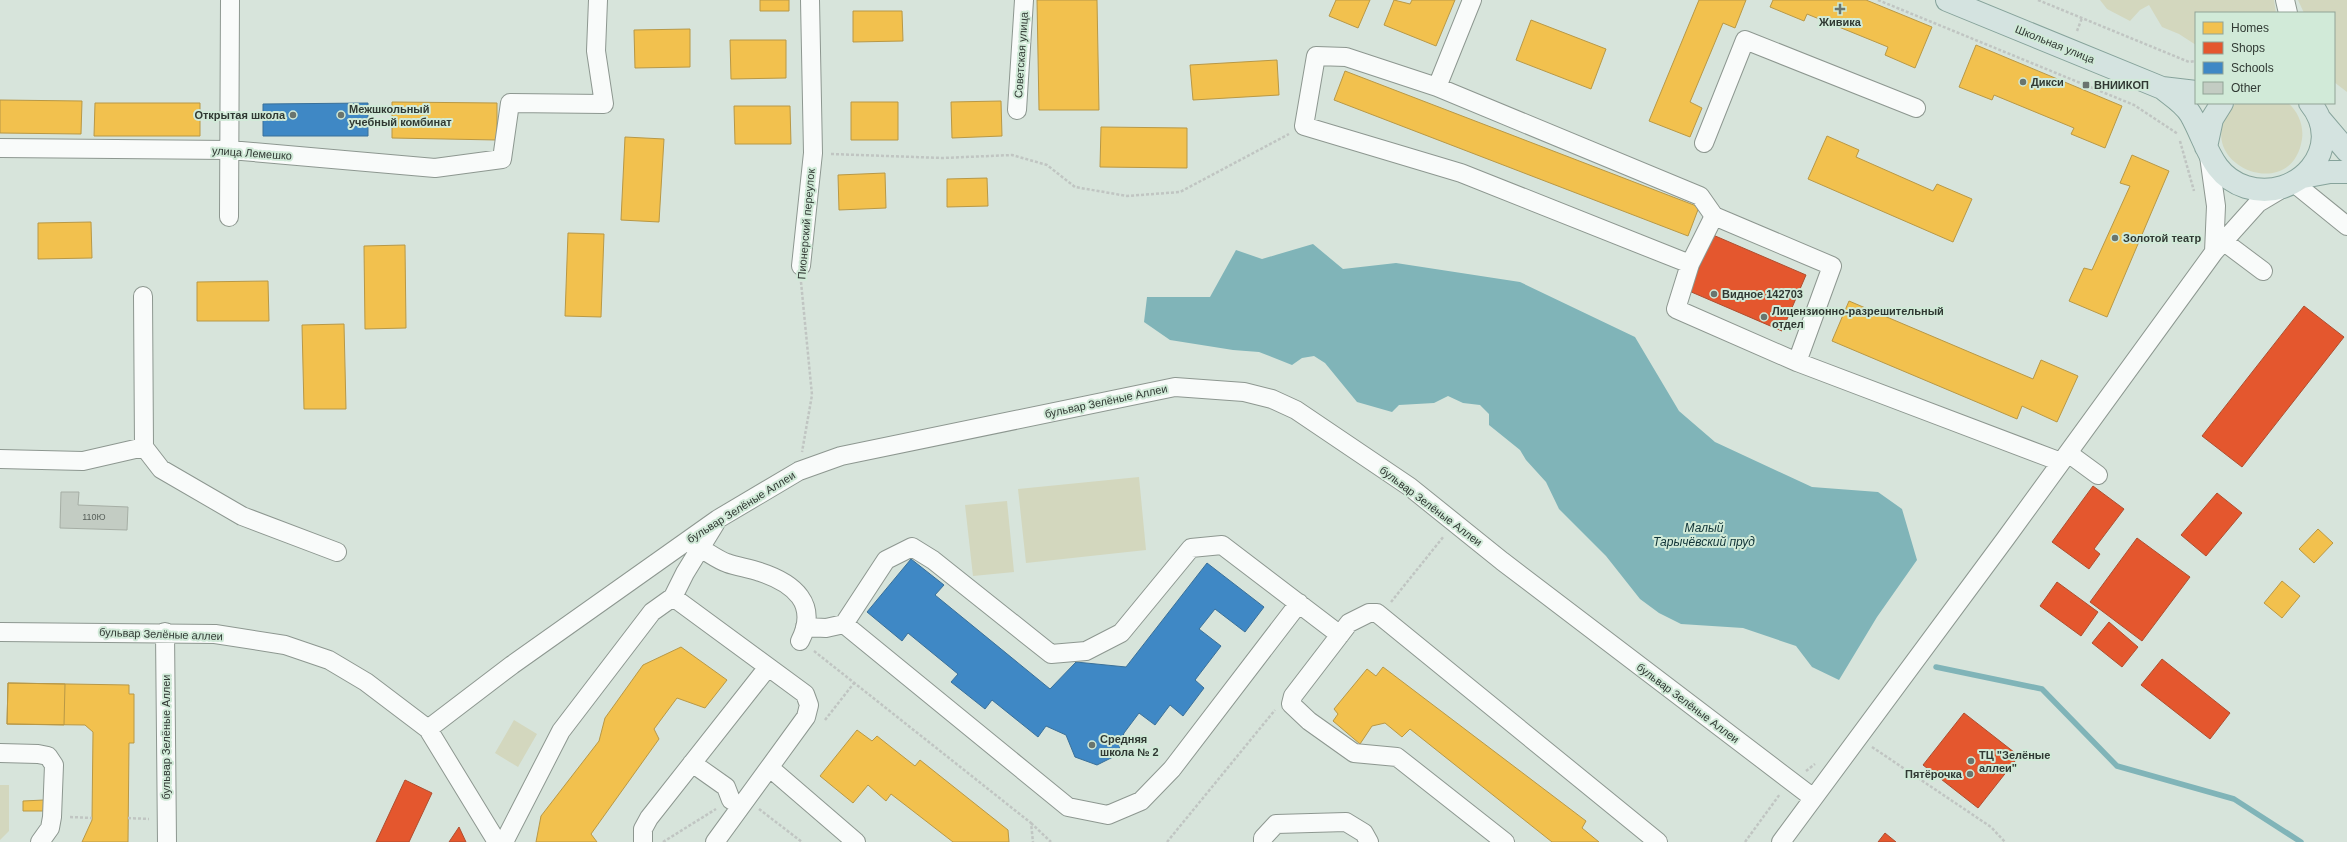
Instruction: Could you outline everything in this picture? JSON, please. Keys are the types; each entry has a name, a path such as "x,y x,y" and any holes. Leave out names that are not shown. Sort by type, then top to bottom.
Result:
{"main road":[{"name":"Школьная улица","path":"1947,0 2162,88"},
{"path":"2162,88 2195,92"},
{"path":"2162,88 2190,114 2208,152 2223,174 2245,187 2272,190 2293,182 2330,172 2347,172"},
{"path":"2208,152 2212,119 2221,104"},
{"path":"2293,182 2310,170 2320,152 2322,141 2314,108"},
{"path":"2314,108 2347,151"}],"street":[{"path":"229,217 230,0"},
{"name":"улица Лемешко","path":"0,148 230,150 435,168 502,158 510,104 604,104 596,51 598,0"},
{"name":"Пионерский переулок","path":"801,266 812,153 810,0"},
{"name":"Советская улица","path":"1017,110 1024,0"},
{"path":"1437,87 1472,0"},
{"path":"2285,0 2288,12"},
{"path":"1704,143 1745,40 1916,108"},
{"path":"1690,264 1461,173 1304,126 1316,56 1346,57 1437,87 1700,196 1714,216 1832,266 1797,362"},
{"path":"2208,152 2216,206 2219,246"},
{"path":"1781,842 1900,678 1940,627 2219,246 2258,202 2293,182 2347,226"},
{"path":"1714,216 1690,264 1676,309 1797,362 2064,458 2098,475"},
{"path":"2219,246 2263,271"},
{"path":"143,296 144,447 161,469 242,516 337,552"},
{"name":"бульвар Зелёные Аллеи","path":"428,729 519,661 718,519 799,471 841,456 1175,386 1244,392 1272,399 1296,410 1410,487 1454,523 1812,798"},
{"path":"0,459 83,461 144,447"},
{"path":"504,842 561,731 652,612 673,597 718,519"},
{"path":"802,634 844,624 886,560 912,547 933,560 1050,654 1086,651 1121,633 1191,548 1222,545 1340,635"},
{"path":"700,548 727,563 759,571 781,580 797,593 805,604 808,619 802,634"},
{"path":"673,597 805,694 809,704 806,717 715,842"},
{"path":"844,624 1068,807 1108,816 1140,800 1172,769 1299,603"},
{"path":"1505,842 1397,757 1354,753 1309,721 1291,704 1293,696 1349,623 1369,613 1377,613 1380,617 1658,842"},
{"name":"бульвар Зелёные аллеи","path":"0,632 165,632 215,634 285,645 329,660 366,682 428,729 496,842"},
{"name":"бульвар Зелёные Аллеи","path":"165,632 167,842"},
{"path":"644,842 643,830 649,818 768,667"},
{"path":"0,753 38,754 48,756 54,765 52,817 50,828 40,842"},
{"path":"692,763 726,787 731,800"},
{"path":"770,768 856,842"},
{"path":"1263,842 1263,838 1276,824 1346,822 1364,833 1369,842"}],"path":[{"path":"1878,0 2134,105 2178,133 2194,192"},
{"path":"2038,0 2189,62 2195,61"},
{"path":"812,153 943,158 1012,154 1047,165 1075,187 1127,196 1180,192 1304,126"},
{"name":"Пионерский переулок","path":"799,471 812,395 802,302 801,266"},
{"path":"1380,617 1454,523"},
{"path":"802,634 854,683 1031,823 1051,842"},
{"path":"823,722 854,683"},
{"path":"1167,842 1273,710 1291,704"},
{"path":"1857,737 1991,827 2005,842"},
{"path":"1745,842 1790,781 1818,762"},
{"path":"663,842 731,800"},
{"path":"52,817 92,818"},
{"path":"1031,823 1033,842"}],"green space":[{"path":"2100,0 2274,0 2276,12 2195,12 2195,44 2179,34 2162,27 2149,5 2140,10 2130,21 2107,9"},
{"path":"2298,0 2347,0 2347,92 2335,83 2335,12 2304,12"},
{"path":"2235,104 2289,104 2300,119 2302,139 2294,160 2280,171 2262,173 2245,169 2231,158 2222,143 2223,124"},
{"path":"1139,477 1146,550 1026,563 1018,489"},
{"path":"1007,501 1014,572 973,576 965,505"},
{"path":"514,720 537,734 518,767 495,753"},
{"path":"0,785 9,785 9,831 0,840"}],"water":[{"name":"Малый Тарычёвский пруд","path":"1313,244 1343,269 1396,263 1520,282 1635,337 1679,411 1715,442 1812,487 1878,492 1902,509 1917,560 1877,617 1839,680 1812,667 1796,646 1743,628 1681,624 1659,613 1640,599 1606,556 1559,509 1546,482 1526,460 1520,450 1489,425 1489,414 1480,405 1463,403 1448,396 1434,403 1399,405 1392,412 1357,402 1325,363 1314,356 1302,358 1292,365 1259,352 1233,350 1170,340 1144,322 1147,297 1210,297 1236,250 1262,259"}],"building: Homes":[{"path":"760,0 789,0 789,11 760,11"},
{"path":"1037,0 1097,0 1099,110 1039,110"},
{"path":"1336,0 1370,0 1358,28 1329,16"},
{"path":"1394,0 1410,4 1412,0 1455,0 1436,46 1384,25"},
{"path":"1699,0 1746,0 1735,28 1723,23 1690,102 1702,108 1690,137 1649,121"},
{"path":"1773,0 1866,0 1932,27 1915,68 1885,55 1888,47 1807,14 1804,21 1770,7"},
{"path":"853,11 902,11 903,41 853,42"},
{"path":"1531,20 1606,49 1591,89 1516,60"},
{"path":"690,29 690,67 635,68 634,30"},
{"path":"730,40 786,40 786,78 731,79"},
{"path":"1976,45 2122,106 2105,148 2071,134 2074,128 1994,95 1992,100 1959,87"},
{"path":"1277,60 1279,95 1193,100 1190,65"},
{"path":"1345,71 1699,207 1688,236 1334,100"},
{"path":"0,100 82,101 81,134 0,133"},
{"path":"1001,101 1002,136 952,138 951,102"},
{"path":"392,102 497,103 497,140 392,138"},
{"path":"851,102 898,102 898,140 851,140"},
{"path":"95,103 200,103 200,136 94,136"},
{"path":"734,106 790,106 791,144 735,144"},
{"path":"1101,127 1187,128 1187,168 1100,167"},
{"path":"1827,136 1859,150 1856,157 1933,191 1937,184 1972,199 1953,242 1808,179"},
{"path":"625,137 664,139 659,222 621,220"},
{"path":"2132,155 2169,171 2107,317 2069,301 2084,268 2092,270 2130,186 2120,183"},
{"path":"885,173 886,208 839,210 838,175"},
{"path":"987,178 988,206 947,207 947,179"},
{"path":"91,222 92,258 38,259 38,223"},
{"path":"568,233 604,234 601,317 565,316"},
{"path":"405,245 406,328 365,329 364,246"},
{"path":"268,281 269,321 197,321 197,282"},
{"path":"1849,301 2033,379 2041,360 2078,376 2057,422 2022,406 2017,419 1832,341"},
{"path":"344,324 346,409 304,409 302,325"},
{"path":"2318,529 2333,543 2314,563 2299,549"},
{"path":"2282,581 2300,596 2282,618 2264,603"},
{"path":"681,647 727,680 705,708 677,698 654,729 659,739 591,834 597,842 536,842 541,816 599,741 605,718 643,665"},
{"path":"1383,667 1586,821 1582,828 1599,842 1552,842 1410,729 1402,737 1385,723 1372,726 1360,744 1333,721 1338,714 1334,709 1367,669 1376,676"},
{"path":"8,683 129,685 129,694 134,694 134,743 129,743 128,842 82,842 92,820 93,732 85,725 7,724"},
{"path":"8,683 65,684 64,725 7,724"},
{"path":"857,730 872,741 877,736 915,766 920,760 1008,830 1009,842 953,842 891,794 886,801 868,785 853,803 820,776"},
{"path":"44,800 44,811 23,811 23,801"}],"building: Shops":[{"path":"1713,235 1806,275 1782,331 1689,291"},
{"path":"2304,306 2344,337 2242,467 2202,436"},
{"path":"2093,486 2124,509 2094,549 2100,554 2089,569 2052,542"},
{"path":"2217,493 2242,513 2206,556 2181,535"},
{"path":"2137,538 2190,577 2142,641 2090,602"},
{"path":"2057,582 2098,612 2081,636 2040,606"},
{"path":"2109,622 2138,647 2122,667 2092,643"},
{"path":"2162,659 2230,713 2210,739 2141,685"},
{"name":"ТЦ \"Зелёные аллеи\"","path":"1964,713 2019,756 1978,808 1923,765"},
{"path":"405,780 432,793 409,842 376,842"},
{"path":"459,827 466,842 449,842"},
{"path":"1885,833 1896,842 1878,842"}],"building: Schools":[{"path":"368,103 368,136 263,136 263,104"},
{"path":"911,559 944,585 935,595 1050,689 1076,662 1126,667 1207,563 1264,607 1245,632 1215,609 1199,629 1221,646 1195,680 1204,688 1183,716 1170,705 1155,725 1139,713 1124,733 1117,755 1097,765 1075,757 1066,735 1046,726 1038,737 992,700 985,709 951,682 958,674 908,633 902,641 867,612"}],"building: Other":[{"path":"61,492 79,492 78,505 128,507 127,530 60,528"}],"waterway":[{"path":"1936,667 2042,689 2117,766 2234,799 2301,842"}],"place":[{"name":"Живика","path":"1840,9"},
{"name":"Дикси","path":"2023,82"},
{"name":"ВНИИКОП","path":"2086,85"},
{"name":"Открытая школа","path":"293,115"},
{"name":"Межшкольный учебный комбинат","path":"341,115"},
{"name":"Золотой театр","path":"2115,238"},
{"name":"Видное 142703","path":"1714,294"},
{"name":"Лицензионно-разрешительный отдел","path":"1764,317"},
{"name":"Средняя школа № 2","path":"1092,745"},
{"name":"ТЦ \"Зелёные аллеи\"","path":"1971,761"},
{"name":"Пятёрочка","path":"1970,774"}]}
